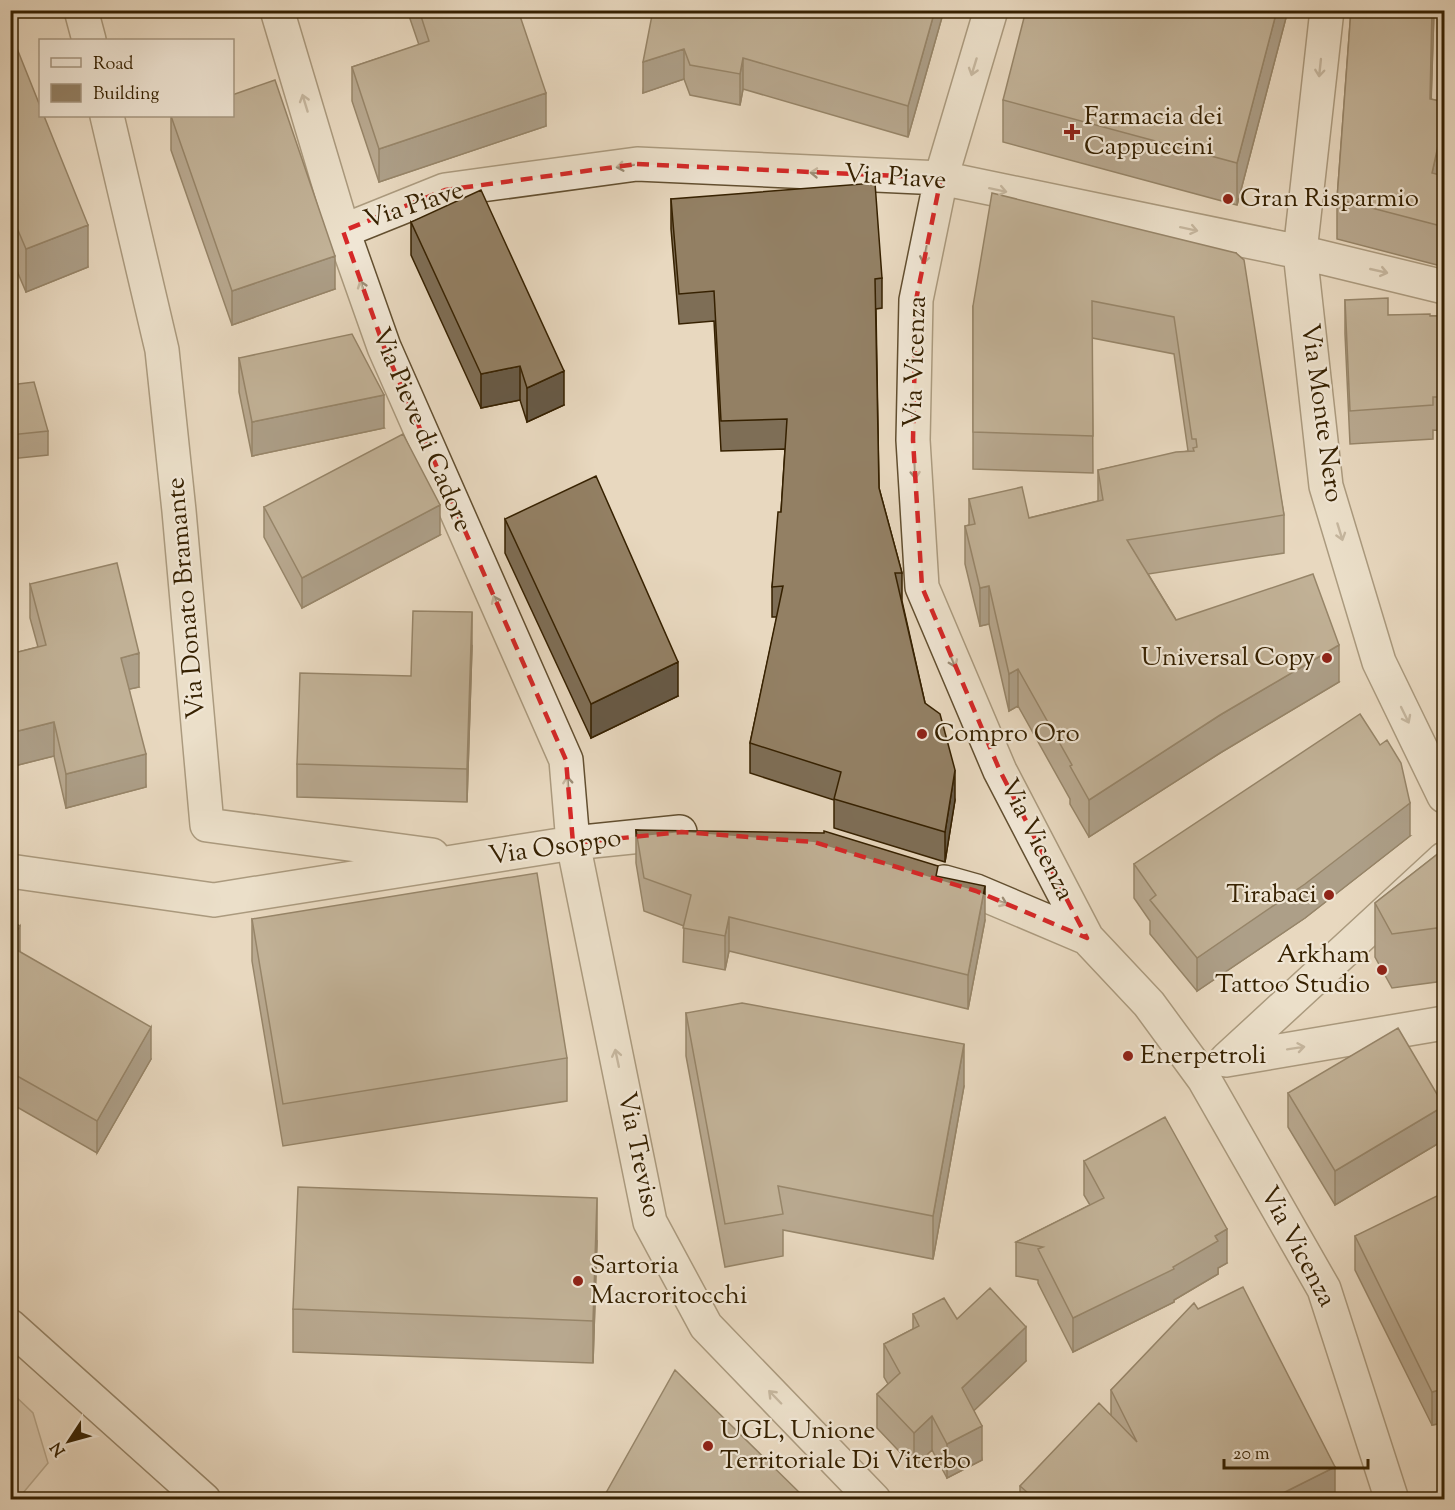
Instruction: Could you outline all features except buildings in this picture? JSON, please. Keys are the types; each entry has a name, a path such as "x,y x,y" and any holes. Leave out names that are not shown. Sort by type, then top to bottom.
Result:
{"street":[{"path":"81,10 89,39"},
{"name":"Via Pieve di Cadore","path":"277,10 343,231 384,348 566,760 573,843"},
{"name":"Via Vicenza","path":"991,10 941,178 916,300 913,440 922,587 1000,771 1087,938 1149,1004 1216,1069 1324,1289 1392,1500"},
{"name":"Via Monte Nero","path":"1327,10 1300,252 1326,486 1379,662 1444,796"},
{"name":"Via Donato Bramante","path":"107,117 162,350 207,825 467,860"},
{"name":"Via Piave","path":"343,231 446,190 637,164 941,178 1300,252 1444,286"},
{"name":"Via Osoppo","path":"10,872 214,900 573,843 682,832 704,834"},
{"name":"Via Treviso","path":"573,843 650,1222 706,1326 874,1500"},
{"path":"1216,1069 1444,859"},
{"path":"911,872 976,891 1087,938"},
{"path":"1216,1069 1444,1023"},
{"path":"10,1326 204,1500"}],"highlighted area":[{"path":"637,164 941,178 916,300 913,440 922,587 1000,771 1087,938 976,891 814,842 682,832 573,843 566,760 384,347 343,231 445,190"}],"shaded area":[{"path":"11,1392 33,1413 48,1463 18,1499 11,1499"}],"place":[{"name":"Farmacia dei Cappuccini","path":"1072,132"},
{"name":"Gran Risparmio","path":"1228,199"},
{"name":"Universal Copy","path":"1327,658"},
{"name":"Compro Oro","path":"922,734"},
{"name":"Tirabaci","path":"1329,895"},
{"name":"Arkham Tattoo Studio","path":"1382,970"},
{"name":"Enerpetroli","path":"1128,1056"},
{"name":"Sartoria Macroritocchi","path":"578,1281"},
{"name":"UGL, Unione Territoriale Di Viterbo","path":"708,1446"}]}
